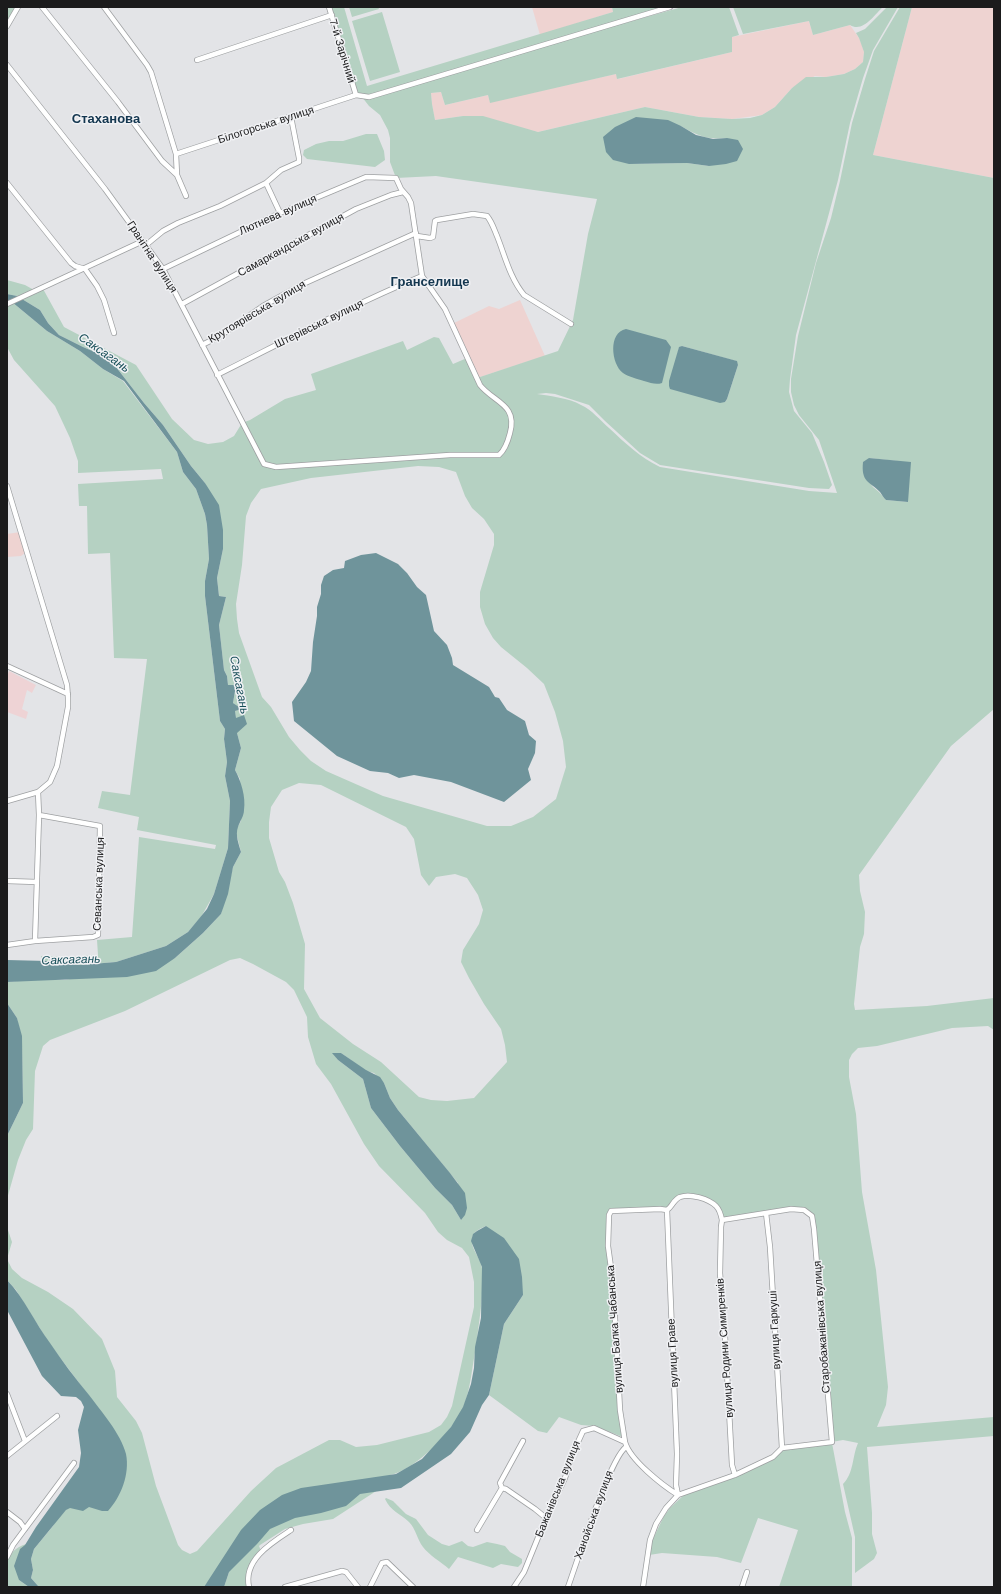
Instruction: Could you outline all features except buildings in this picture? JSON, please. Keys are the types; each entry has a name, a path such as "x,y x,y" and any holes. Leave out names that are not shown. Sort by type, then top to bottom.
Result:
{"street":[{"path":"7,26 18,7"},
{"path":"42,7 118,102 162,161 177,175"},
{"path":"104,7 151,72 176,154 177,175 186,196"},
{"name":"7-й Зарічний","path":"329,7 356,95"},
{"name":"Білогорська вулиця","path":"176,154 356,95 369,97 670,7"},
{"path":"197,60 332,15"},
{"name":"Гранітна вулиця","path":"7,65 105,189 163,269 262,461 269,466 276,467 450,455 499,455 503,451 512,426 508,411 501,402 485,391 480,385 445,309 422,276"},
{"path":"7,304 70,274 145,243 178,223 220,206 266,183 281,170 299,162 291,116"},
{"name":"Лютнева вулиця","path":"163,269 280,212 366,177 396,178 403,192"},
{"path":"7,183 71,263 85,269 101,293 114,333"},
{"path":"266,183 280,212"},
{"path":"403,192 409,199 422,276"},
{"name":"Самаркандська вулиця","path":"182,304 356,209 391,195 403,192"},
{"name":"Крутоярівська вулиця","path":"202,345 220,336 263,306 322,274 416,234 430,238 433,237 434,224 437,220 473,214 488,216 491,220 513,280 518,288 524,294 571,324"},
{"name":"Штерівська вулиця","path":"217,375 303,330 422,276"},
{"path":"7,486 9,503 67,685 68,694 65,722 57,766 50,782 38,792 7,800"},
{"path":"7,666 68,694"},
{"path":"7,945 35,941 39,816 38,792"},
{"name":"Севанська вулиця","path":"35,941 93,937 98,935 100,826 39,816"},
{"path":"7,881 37,882"},
{"path":"667,1210 679,1198 696,1197 711,1202 719,1211 722,1220 766,1213"},
{"name":"вулиця Балка Чабанська","path":"626,1444 620,1410 613,1282 608,1246 609,1215 611,1211 660,1208 667,1210"},
{"name":"Старобажанівська вулиця","path":"766,1213 791,1209 804,1210 810,1213 812,1219 832,1442 782,1448"},
{"name":"вулиця Граве","path":"667,1210 677,1454 676,1486 678,1495"},
{"name":"вулиця Гаркуші","path":"766,1213 770,1247 782,1448"},
{"name":"вулиця Родини Симиренків","path":"722,1220 720,1227 720,1273 732,1465 734,1475"},
{"path":"7,1394 25,1441"},
{"path":"7,1456 57,1416"},
{"name":"Бажанівська вулиця","path":"514,1587 524,1572 546,1518 565,1478 573,1453 583,1431 594,1428 626,1444"},
{"path":"477,1530 502,1488 500,1483 523,1442"},
{"path":"626,1444 633,1457 658,1482 678,1495"},
{"name":"Ханойська вулиця","path":"568,1587 608,1477 620,1452 626,1444"},
{"path":"643,1587 650,1540 656,1524 666,1508 678,1495 734,1475 774,1457 782,1448"},
{"path":"7,1557 13,1545 74,1463"},
{"path":"502,1488 506,1489 535,1508 546,1518"},
{"path":"7,1512 20,1522 25,1529"},
{"path":"249,1587 248,1574 251,1565 272,1542 290,1530"},
{"path":"370,1587 384,1562 387,1562 413,1587"},
{"path":"285,1587 342,1571 346,1572 358,1587"},
{"path":"742,1587 747,1572"}],"shaded area":[{"path":"532,7 612,7 613,12 540,35"},
{"path":"912,7 994,7 994,178 873,155"},
{"path":"809,21 813,35 850,25 862,45 864,52 863,62 855,69 844,74 826,77 815,76 792,88 775,107 762,115 732,119 699,117 645,107 538,132 463,116 435,120 431,93 441,92 445,105 488,95 490,102 616,74 618,79 732,52 732,37"},
{"path":"520,300 545,356 477,378 452,324 489,306 499,309"},
{"path":"20,532 26,552 21,556 7,557 7,534"},
{"path":"9,671 36,685 32,693 27,690 22,709 28,712 26,719 7,712 7,677"}],"green space":[{"path":"7,7 18,7 7,26"},
{"path":"329,7 344,7 367,86 613,12 612,7 670,7 571,38 682,7 729,7 739,35 732,37 732,52 617,79 616,74 490,103 488,95 445,105 441,92 431,93 435,120 463,116 483,116 538,132 645,107 699,117 732,119 750,118 762,115 775,107 792,88 806,77 826,77 844,74 855,69 863,62 864,52 856,33 865,29 887,7 898,7 873,50 863,78 850,123 838,180 796,335 789,392 794,411 812,433 824,462 832,485 829,489 809,488 660,465 640,453 589,405 555,394 537,394 565,399 585,407 596,415 633,450 660,467 809,491 837,493 819,440 799,415 794,405 791,392 791,379 798,336 816,263 831,218 852,123 874,51 900,7 912,7 873,155 994,178 994,709 951,746 859,875 860,891 865,912 864,934 860,947 854,1004 855,1010 927,1006 994,998 994,1030 988,1026 952,1028 877,1046 858,1048 849,1060 849,1077 856,1114 862,1192 876,1270 888,1387 886,1405 877,1427 994,1417 994,1436 867,1447 872,1513 872,1534 877,1553 874,1559 855,1573 855,1537 843,1484 847,1480 851,1470 858,1443 843,1440 832,1442 816,1252 810,1213 790,1207 727,1218 723,1217 711,1201 679,1195 669,1207 615,1210 613,1208 610,1209 607,1215 623,1437 594,1426 581,1425 559,1417 547,1433 538,1431 489,1395 504,1324 523,1295 486,1226 476,1231 472,1237 473,1247 482,1268 482,1288 476,1347 466,1399 459,1416 452,1426 433,1448 422,1457 400,1472 390,1475 387,1484 333,1519 303,1524 285,1529 260,1545 261,1551 252,1563 248,1572 248,1587 224,1587 229,1572 208,1582 204,1587 39,1587 31,1578 33,1570 31,1559 34,1549 53,1526 56,1520 79,1496 92,1400 49,1343 16,1290 7,1280 7,1259 12,1269 22,1278 48,1292 73,1309 102,1339 115,1371 117,1397 136,1421 142,1433 156,1486 178,1545 182,1550 190,1554 197,1551 251,1491 276,1468 329,1440 340,1440 356,1447 377,1445 429,1432 441,1425 452,1406 474,1307 474,1282 469,1257 462,1248 447,1240 438,1232 425,1213 379,1166 364,1144 331,1084 316,1064 308,1037 307,1017 294,990 286,982 240,958 230,960 125,1011 50,1040 43,1046 35,1071 33,1129 26,1140 18,1160 7,1199 7,1136 23,1103 22,1046 17,1018 7,1003 7,982 39,979 65,980 175,958 203,933 221,914 233,867 241,852 237,836 237,828 241,821 240,779 235,770 241,748 237,733 235,711 241,709 233,703 236,685 228,685 227,676 224,670 219,625 226,597 219,596 217,578 223,549 205,483 191,466 163,425 109,358 59,335 48,323 40,310 17,296 7,294 7,280 25,285 34,290 42,287 64,327 136,365 172,419 194,440 208,444 223,442 234,436 242,423 250,420 285,399 316,390 311,374 403,341 407,350 434,337 439,338 453,364 467,358 477,378 558,351 573,320 588,234 597,199 436,176 396,178 390,162 390,138 388,130 380,115 369,106 362,97 356,95","holes":["681,126 708,138 727,138 709,166 687,163 629,164","682,346 736,361 738,365 725,402 669,386 679,348","869,458 897,461 908,502 886,500 865,477","418,466 439,467 456,472 465,496 472,508 484,519 494,534 494,545 480,592 480,607 485,624 493,638 501,647 544,684 555,712 563,741 566,767 556,799 533,817 511,826 487,826 383,796 326,771 311,761 300,750 289,737 271,707 262,697 239,633 237,619 236,604 242,565 246,516 251,503 261,489 311,478","299,783 321,785 406,827 414,839 421,875 429,886 436,877 455,874 467,878 478,895 483,910 479,924 463,950 461,962 484,1004 501,1029 507,1062 474,1098 447,1101 431,1100 419,1097 381,1062 353,1044 320,1018 304,989 305,944 293,903 285,882 279,872 269,838 271,807 282,790","333,1053 341,1053 366,1071 374,1073 384,1083 390,1098 398,1110 458,1183 461,1220 452,1205 435,1188 371,1108 363,1079 338,1060"]},
{"path":"349,7 378,7 379,9 352,17"},
{"path":"733,7 883,7 868,22 859,27 850,25 813,35 809,21 743,34"},
{"path":"382,12 400,72 370,81 352,21"},
{"path":"366,134 377,134 384,151 385,160 375,167 307,159 303,155 304,150 316,144 329,141 343,141"},
{"path":"7,301 12,302 47,331 80,351 103,369 123,381 177,452 183,472 196,489 205,514 207,525 209,559 205,581 205,596 220,721 225,729 224,739 227,762 225,776 230,801 228,848 214,894 201,917 188,932 166,946 116,962 80,965 41,961 41,956 67,957 98,955 97,940 132,937 139,837 215,849 216,845 137,830 139,817 98,808 102,791 130,795 147,659 114,658 110,553 88,554 87,506 79,506 78,484 163,479 161,469 78,473 78,461 70,438 55,406 14,360 7,347"},
{"path":"7,1227 12,1242 7,1259"},
{"path":"832,1443 845,1512 852,1538 852,1587 779,1587 798,1530 758,1518 741,1563 717,1557 662,1553 649,1555 652,1541 664,1516 685,1494 737,1476 783,1449"},
{"path":"386,1498 393,1501 406,1514 416,1519 428,1535 442,1544 449,1546 462,1541 468,1546 473,1547 487,1542 497,1544 505,1546 510,1552 522,1559 522,1563 518,1567 501,1564 493,1568 458,1557 449,1569 426,1550 421,1544 411,1525 406,1519 390,1507 385,1499"},
{"path":"26,1544 19,1580 29,1587 7,1587 7,1567 10,1556 13,1551"}],"water":[{"path":"636,117 668,120 696,135 713,139 727,138 738,140 743,149 737,161 709,166 687,163 629,164 613,160 606,152 603,137 615,127"},
{"path":"7,294 17,296 40,310 48,323 59,335 109,358 163,425 219,505 223,530 223,549 217,578 219,596 226,597 219,625 224,670 227,676 228,685 236,685 233,703 242,709 235,711 236,718 244,715 247,724 237,733 241,748 235,770 244,795 244,812 237,833 241,852 233,867 228,894 221,914 203,933 175,958 156,971 127,977 7,982 7,960 47,961 80,965 116,962 166,946 188,932 207,909 214,894 228,848 230,801 225,776 227,762 224,739 225,729 220,721 205,596 205,581 209,559 207,525 205,514 196,489 183,472 177,452 124,381 103,369 80,351 47,331 12,302 7,301"},
{"path":"626,329 666,340 671,347 662,383 653,384 634,378 623,373 619,369 614,356 614,342 620,331"},
{"path":"682,346 737,361 738,365 725,402 720,403 670,389 669,381 679,347"},
{"path":"869,458 911,462 908,502 886,500 867,480 863,474 863,462"},
{"path":"376,553 398,564 407,573 417,587 426,595 434,631 447,645 453,665 489,687 495,697 499,698 507,710 525,721 529,735 536,741 535,753 528,769 531,780 504,802 451,782 414,775 399,778 388,773 370,771 337,756 294,721 292,702 306,682 311,671 317,607 324,576 333,570 344,568 345,561 361,555"},
{"path":"7,1003 17,1018 22,1036 23,1103 7,1136"},
{"path":"332,1053 341,1053 366,1070 380,1077 390,1098 398,1110 465,1193 467,1208 465,1215 461,1220 452,1205 435,1188 371,1108 363,1079 338,1060"},
{"path":"486,1226 504,1238 519,1259 523,1295 504,1324 489,1395 482,1405 470,1432 451,1454 401,1488 360,1494 346,1506 295,1518 270,1529 229,1572 224,1587 204,1587 241,1530 260,1510 282,1495 301,1488 396,1474 422,1459 451,1427 463,1407 471,1384 474,1368 475,1347 481,1318 482,1267 471,1241 473,1234"},
{"path":"7,1280 19,1295 59,1356 105,1415 120,1439 126,1454 127,1462 123,1485 117,1499 108,1511 102,1511 89,1507 83,1511 70,1508 66,1510 34,1549 31,1559 33,1570 31,1578 39,1587 29,1587 19,1580 14,1566 20,1549 25,1545 36,1527 79,1467 81,1453 78,1430 84,1407 81,1401 76,1397 61,1396 42,1376 7,1310"}],"district":[{"name":"Стаханова","path":"106,119"},
{"name":"Гранселище","path":"430,282"}],"water label":[{"name":"Саксагань","path":"104,353"},
{"name":"Саксагань","path":"239,685"},
{"name":"Саксагань","path":"71,960"}]}
